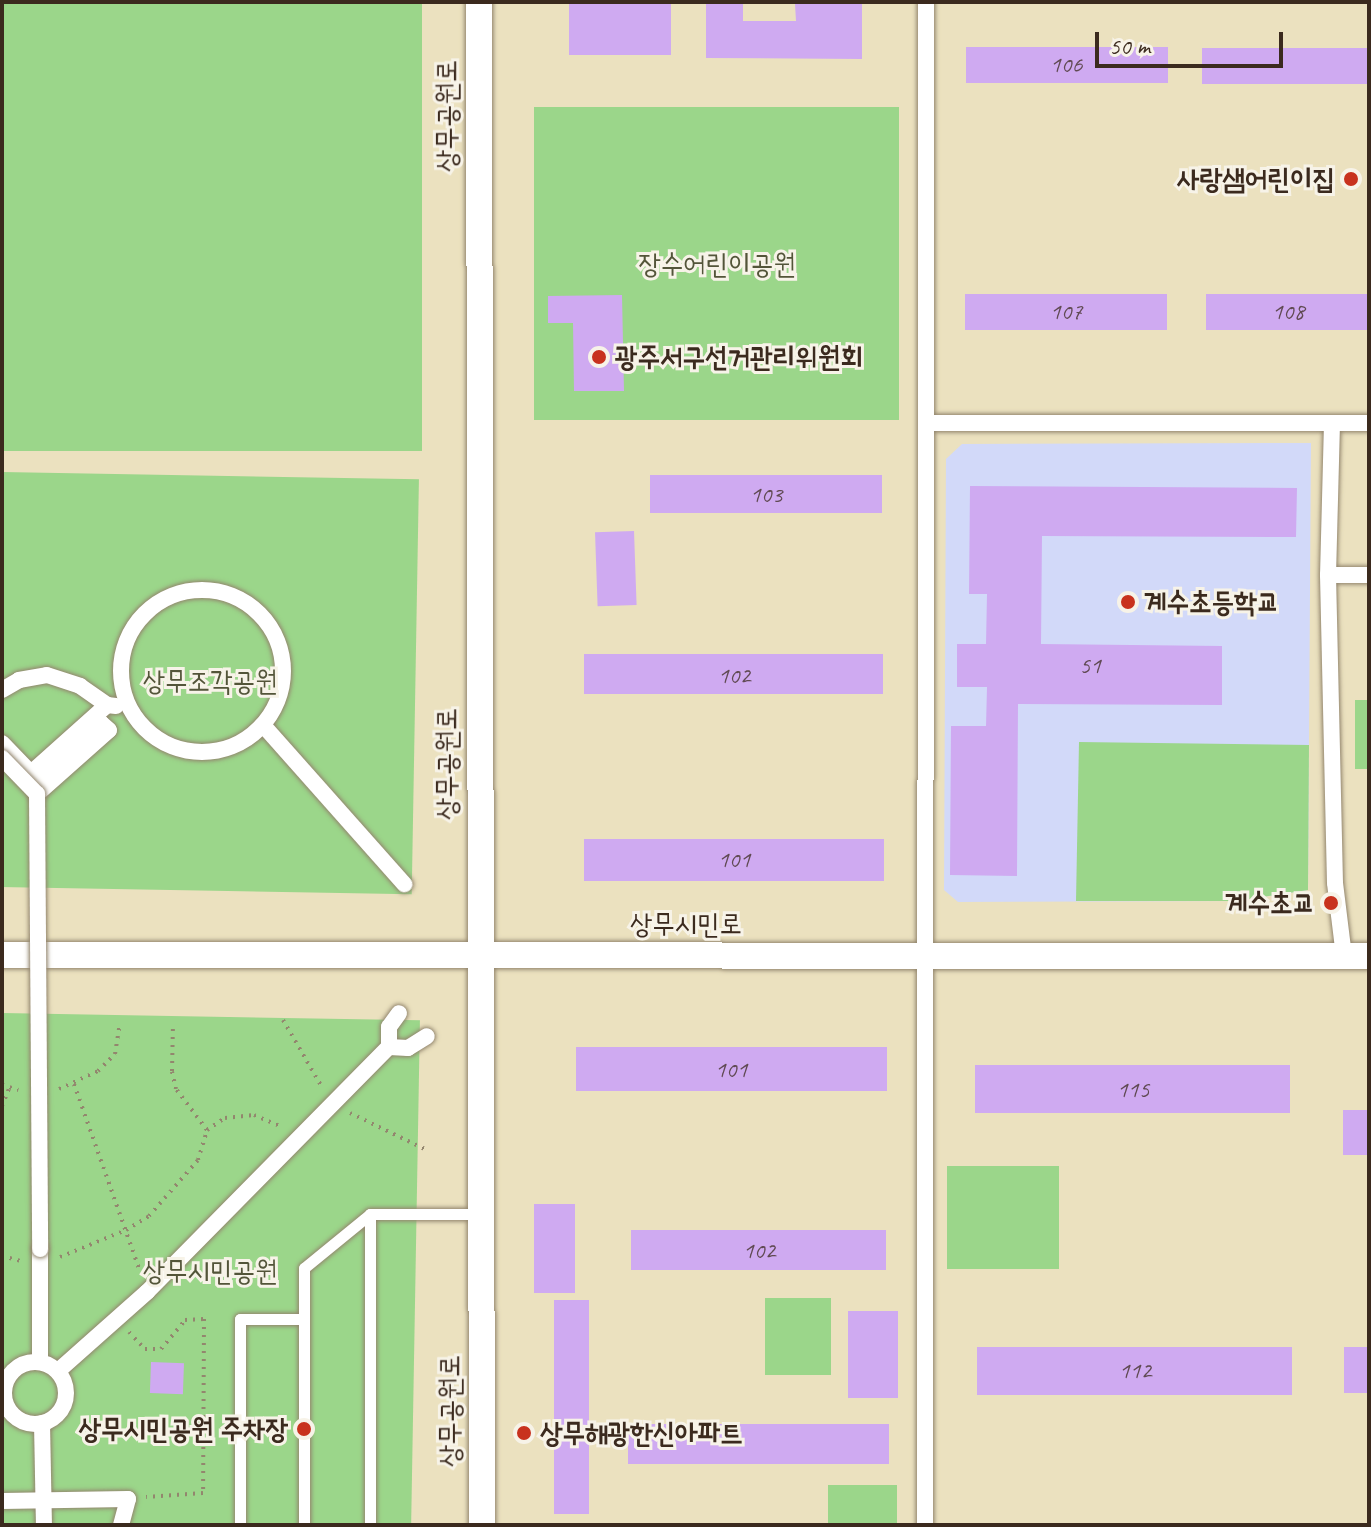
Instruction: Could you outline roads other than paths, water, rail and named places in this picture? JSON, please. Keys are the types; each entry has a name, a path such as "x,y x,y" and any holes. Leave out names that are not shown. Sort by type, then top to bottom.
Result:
{"street":[{"name":"상무공원로","path":"479,2 482,1525"},
{"path":"925,1525 926,2"},
{"path":"927,423 1369,423"},
{"path":"1332,423 1328,575 1335,883 1357,956"},
{"path":"1328,575 1369,575"},
{"path":"201,589 228,593 252,605 270,625 282,649 284,676 278,702 263,725 242,742 217,751 190,752 164,743 142,727 130,708 120,679 122,652 133,627 151,607 174,593 201,589"},
{"path":"2,690 19,680 47,675 80,686 107,705 130,708"},
{"path":"31,773 107,705"},
{"path":"2,743 38,781 101,723 109,730 37,794"},
{"path":"263,725 404,884"},
{"path":"2,758 37,794 40,1361"},
{"name":"상무시민로","path":"2,955 1357,956"},
{"path":"58,1371 147,1292 389,1047 389,1027 399,1013"},
{"path":"389,1047 408,1048 427,1036"},
{"path":"30,1361 40,1361 58,1371 66,1391 65,1401 60,1411 42,1423 21,1421 13,1415 4,1398 7,1378 12,1371 30,1361"},
{"path":"42,1423 44,1525"},
{"path":"2,1501 128,1499 121,1525"}],"lane":[{"path":"370,1214 370,1525"},
{"path":"304,1525 304,1268 370,1214 482,1214"},
{"path":"240,1525 240,1319 304,1319"}],"place":[{"name":"사랑샘어린이집","path":"1351,179"},
{"name":"광주서구선거관리위원회","path":"599,357"},
{"name":"계수초등학교","path":"1128,602"},
{"name":"계수초교","path":"1331,903"},
{"name":"상무시민공원 주차장","path":"304,1429"},
{"name":"상무해광한신아파트","path":"524,1433"}],"park label":[{"name":"장수어린이공원","path":"717,264"},
{"name":"상무조각공원","path":"210,681"},
{"name":"상무시민공원","path":"210,1271"}]}
